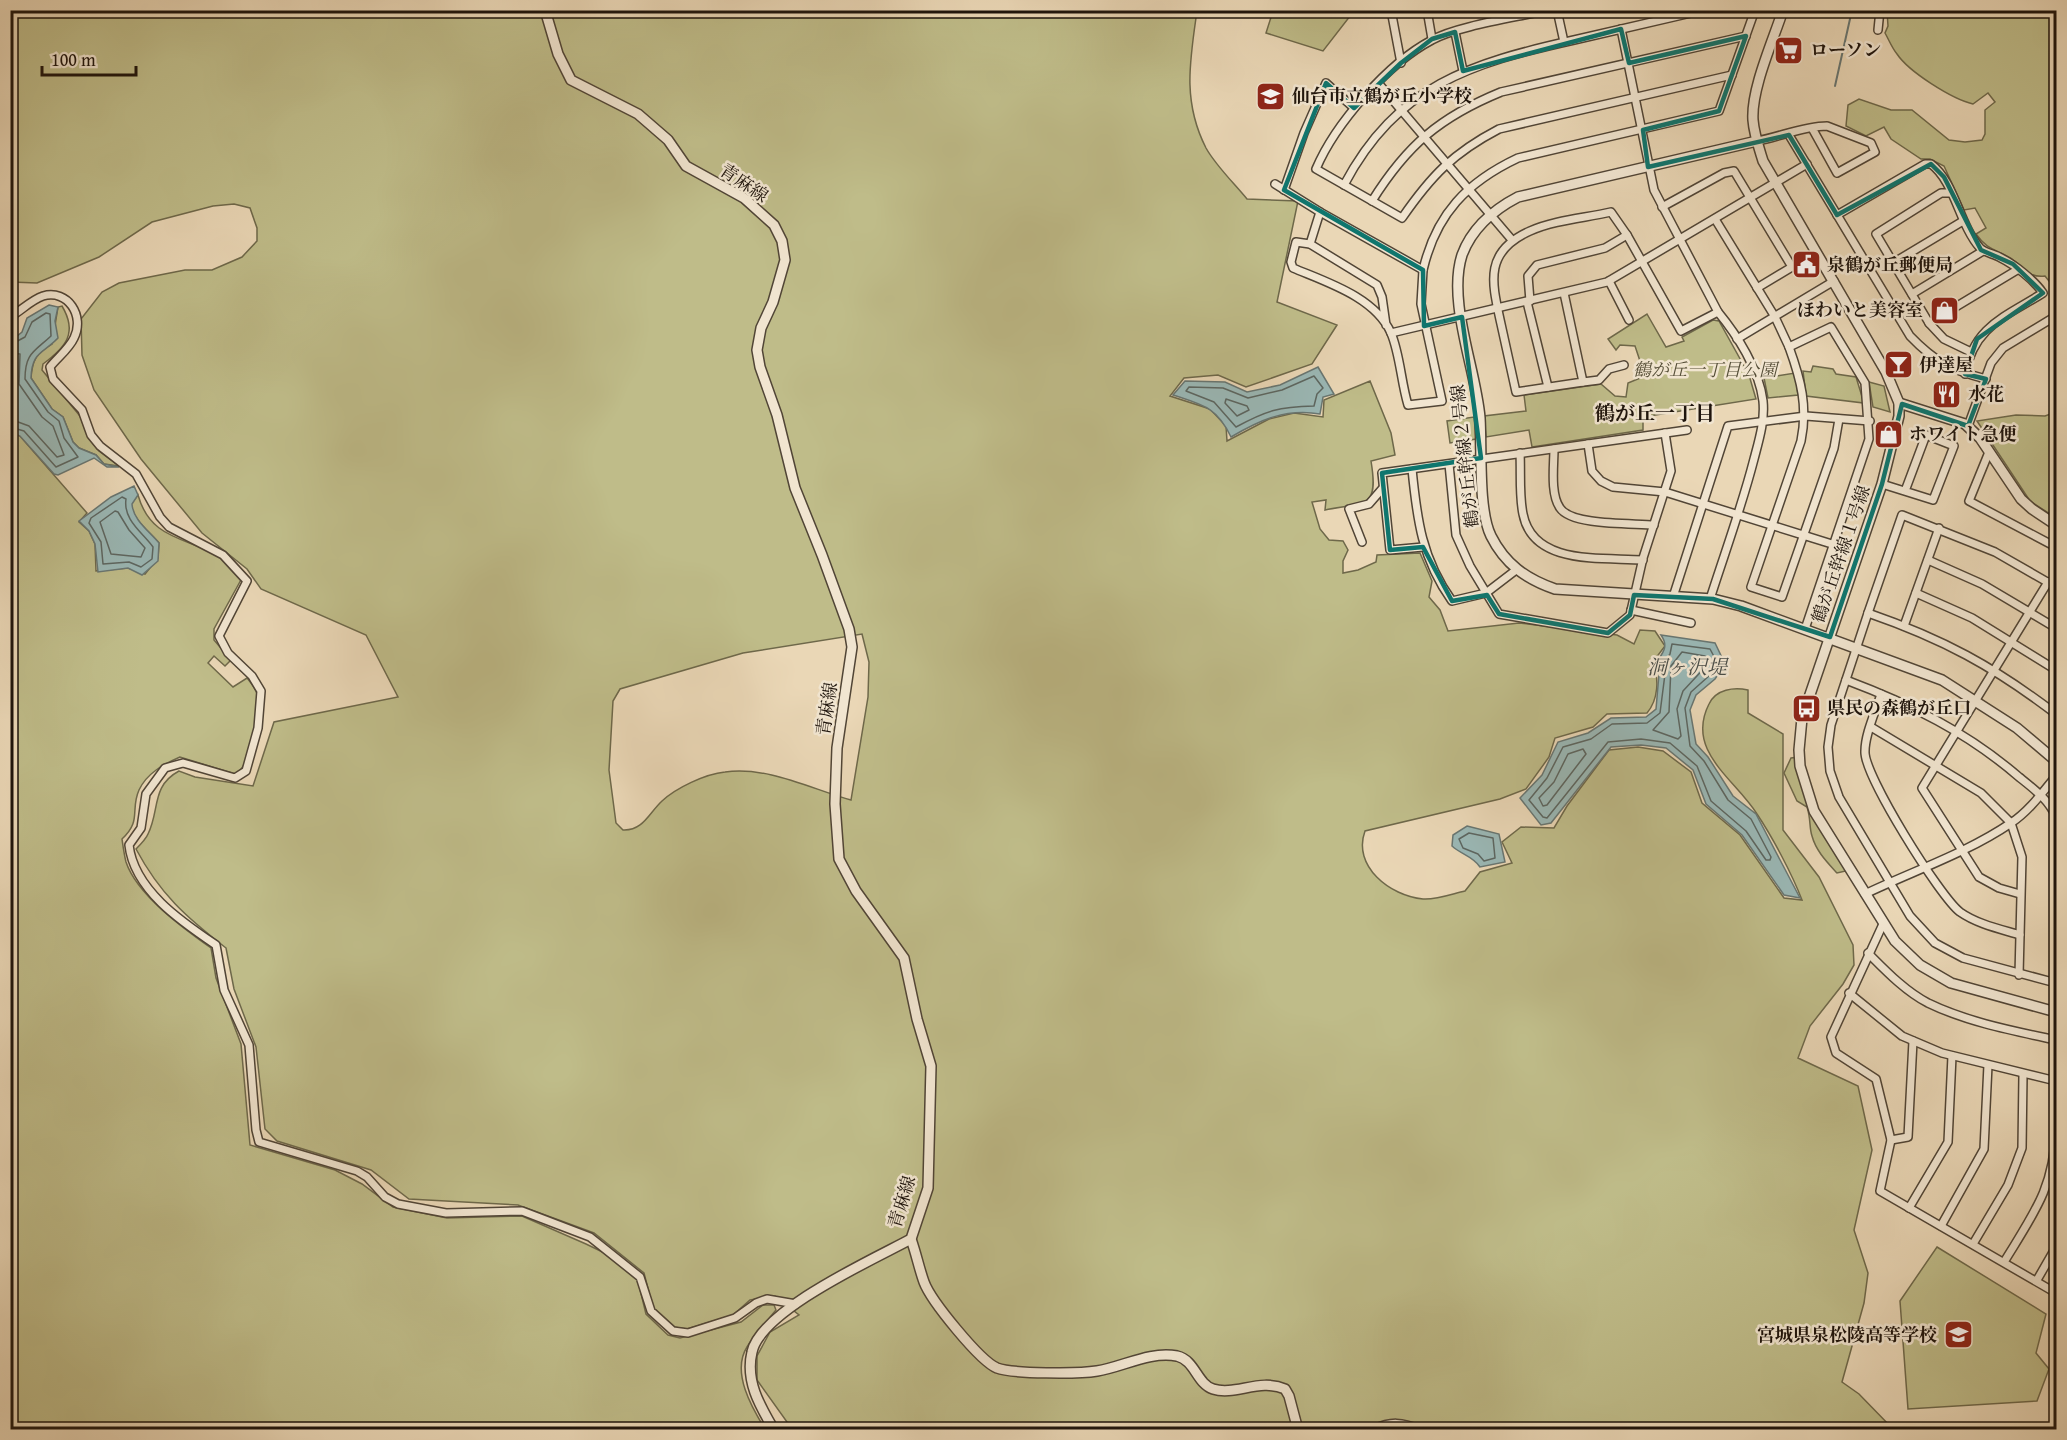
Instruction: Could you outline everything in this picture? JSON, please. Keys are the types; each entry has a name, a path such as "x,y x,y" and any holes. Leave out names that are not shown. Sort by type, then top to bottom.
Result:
{"street":[{"name":"青麻線","path":"545,10 558,54 572,80 638,114 668,140 686,166 744,198 774,225 782,241 785,260 773,302 761,328 757,350 760,367 777,414 795,488 849,629 852,647 837,748 835,804 839,859 856,891 904,958 932,1066 927,1188 911,1239 796,1304 770,1322 752,1349 750,1379 755,1394 774,1430"},
{"path":"1391,10 1401,63"},
{"path":"1428,10 1432,39"},
{"path":"1548,10 1432,39 1401,63 1354,108 1324,148 1316,169 1402,219 1423,187 1446,161 1469,144 1499,129 1636,95 1732,75"},
{"path":"1557,10 1564,42"},
{"path":"1344,185 1366,149 1401,110 1421,95 1463,71 1492,60 1621,29 1670,14 1704,10"},
{"path":"1386,325 1382,297 1377,285 1310,244 1296,242 1291,262 1293,268 1363,302 1386,325 1391,333 1408,405 1442,401 1421,304 1423,270 1438,225 1468,188 1491,170 1518,158 1719,111 1755,10"},
{"path":"1783,10 1757,94 1753,117 1763,161 1886,372 1899,403 1957,419 1968,426 2021,499 2056,525"},
{"path":"1878,30 1880,10"},
{"path":"1621,29 1654,190 1718,312 1737,339 1759,384 1763,421 1738,515 1710,599"},
{"path":"1455,32 1463,71"},
{"path":"1372,201 1404,155 1423,136 1466,106 1501,92 1746,36"},
{"path":"1284,190 1304,133 1326,83 1354,108"},
{"path":"1379,84 1512,240"},
{"path":"1757,141 1812,128 1827,126 1871,143 1875,152 1838,173 1812,128"},
{"path":"1789,135 1910,336 1932,359 1965,374 1986,379"},
{"name":"鶴が丘幹線２号線","path":"1757,141 1518,197 1490,214 1474,231 1462,255 1458,281 1478,405 1485,514 1489,533 1502,554 1516,570 1534,582 1555,590 1710,599 1830,637 1942,680 1976,700 2056,761"},
{"path":"1391,333 1529,302 1609,281 1643,263 1807,164"},
{"path":"1837,216 1925,164 1930,164 1939,171 1963,221 1983,251 2013,264 2017,270 2035,281 2043,293 1993,325 1977,339 1965,374"},
{"path":"1662,207 1724,173 1734,171 1792,267 1757,288"},
{"path":"1275,184 1423,270"},
{"path":"1950,193 1941,193 1876,234 1929,323 1944,339 1971,352"},
{"path":"1310,244 1320,212"},
{"path":"1624,365 1609,369 1599,380 1516,392 1493,297 1492,275 1500,255 1512,240 1532,230 1611,212 1627,235 1681,331 1718,312"},
{"path":"1716,219 1775,317 1789,347 1797,368 1806,416 1801,441 1751,587 1782,597 1834,448 1839,418"},
{"path":"1893,263 1963,221"},
{"path":"1548,387 1529,302 1528,276 1537,265 1605,248 1627,235"},
{"path":"1912,294 1983,251"},
{"path":"1929,323 2017,270"},
{"path":"1609,281 1629,320"},
{"path":"1737,339 1834,281"},
{"path":"1564,293 1583,382"},
{"path":"10,317 45,295 65,298 71,304 75,310 77,328 66,350 50,367 53,379 82,410 92,435 100,446 136,474 160,518 168,527 223,555 246,581 219,636 228,653 252,676 261,691 258,728 246,771 235,778 183,763 165,768 146,794 141,828 129,845 130,854 145,884 183,923 216,945 224,990 249,1045 259,1142 357,1171 367,1177 385,1197 398,1204 446,1213 522,1211 590,1237 640,1277 651,1311 673,1331 688,1334 735,1318 756,1303 767,1299 796,1304"},
{"path":"1968,426 1991,363 2003,348 2056,316"},
{"path":"1789,347 1832,327 1865,383 1870,421 1869,439 1805,629"},
{"name":"鶴が丘幹線１号線","path":"1899,403 1899,416 1882,484 1802,718 1800,766 1814,811 1883,924 1908,955 1934,976 1951,984 2056,1012"},
{"path":"1673,597 1728,426 1806,416 1870,421"},
{"path":"1423,547 1390,550 1382,473 1687,430"},
{"path":"1449,464 1456,535 1499,614 1608,633 1630,615 1642,560 1671,471 1665,433"},
{"path":"1882,484 1905,492 1934,500 1954,446 1926,435 1905,492"},
{"path":"1588,444 1592,471 1601,481 1613,487 1665,492 1835,545"},
{"path":"1554,449 1556,495 1560,508 1568,516 1581,520 1654,525"},
{"path":"1989,452 1969,501 2056,547"},
{"path":"1520,453 1523,513 1528,531 1539,544 1554,552 1642,560"},
{"path":"1412,469 1423,547 1438,582 1452,601 1486,593 1516,570"},
{"path":"1362,542 1349,509 1369,504 1382,489"},
{"path":"2056,587 1995,552 1902,515 1830,725 1828,747 1830,771 1839,797 1910,916 1935,943 1963,958 2019,975 2056,983"},
{"path":"1904,626 1939,528"},
{"path":"1928,560 1982,584 2030,610 2056,628"},
{"path":"2020,894 1999,888 1979,877 1922,788 2048,582"},
{"path":"1916,593 1972,618 2011,640 2056,670"},
{"path":"1630,610 1691,623"},
{"path":"1868,613 1965,652 1994,669 2056,714"},
{"path":"1845,680 1881,694 1957,730 2002,762 2040,795 2051,805 2056,817"},
{"path":"1881,694 1864,751 1867,768 1944,897 1961,912 1988,926 2020,934"},
{"path":"1871,727 1982,793 2011,823 2022,857 2019,975"},
{"path":"1865,894 1960,850 2011,823 2056,776"},
{"path":"1883,924 1849,993 1831,1037 1836,1053 1876,1079 1891,1140 1880,1191 2056,1293"},
{"path":"1869,953 1891,977 1927,1003 1966,1017 2056,1040"},
{"path":"1849,993 1902,1036 1913,1041 1952,1056 2023,1075 2056,1081"},
{"path":"1891,1140 1908,1137 1913,1041"},
{"path":"1909,1208 1948,1142 1952,1056"},
{"path":"1941,1226 1984,1149 1988,1065"},
{"path":"1973,1244 2008,1185 2022,1148 2023,1075"},
{"path":"2004,1262 2045,1196 2052,1171 2056,1129"},
{"path":"911,1239 929,1291 981,1358 999,1369 1081,1373 1148,1358 1178,1356 1188,1362 1213,1389 1262,1384 1285,1389 1290,1396 1298,1430"},
{"path":"2037,1280 2056,1247"},
{"path":"1375,1430 1389,1424 1399,1424 1418,1430"}],"highlighted area":[{"path":"1621,29 1629,63 1746,36 1719,111 1643,130 1648,167 1789,135 1837,215 1931,164 1944,177 1981,250 2013,264 2043,293 1977,339 1965,374 1986,379 1968,426 1902,404 1882,484 1830,637 1713,599 1634,595 1630,615 1608,633 1499,614 1487,595 1452,601 1423,547 1390,550 1382,473 1481,458 1462,317 1424,326 1423,270 1284,190 1326,83 1354,108 1401,63 1432,39 1455,32 1463,71"}],"green space":[{"path":"1273,10 1354,11 1323,51 1266,33"},
{"path":"11,11 1197,11 1190,80 1193,114 1198,131 1210,155 1247,199 1298,201 1277,302 1337,325 1312,364 1246,387 1218,375 1184,378 1170,396 1210,409 1226,426 1227,441 1269,419 1294,413 1323,417 1324,400 1370,381 1391,433 1395,455 1371,461 1373,488 1371,495 1360,504 1325,510 1326,500 1312,502 1320,529 1329,540 1343,541 1348,550 1343,561 1343,573 1358,570 1376,562 1377,555 1420,553 1432,581 1429,597 1440,610 1448,631 1519,623 1617,635 1634,644 1640,630 1655,631 1665,646 1652,663 1655,669 1657,689 1654,702 1647,713 1607,714 1593,727 1555,738 1549,757 1526,789 1500,799 1365,831 1362,844 1369,867 1387,885 1410,897 1433,899 1465,891 1480,872 1512,863 1502,842 1521,827 1554,828 1567,806 1609,750 1638,747 1663,751 1691,772 1702,803 1740,835 1784,898 1802,900 1788,868 1757,814 1716,764 1703,736 1703,721 1712,699 1726,690 1748,690 1748,713 1783,734 1783,830 1819,877 1853,945 1854,965 1843,984 1810,1026 1798,1058 1858,1086 1872,1150 1854,1230 1868,1273 1864,1303 1842,1382 1859,1394 1893,1429 792,1429 757,1380 757,1356 770,1332 799,1315 775,1296 750,1300 733,1315 687,1329 673,1327 653,1308 644,1273 594,1233 518,1205 409,1199 371,1170 277,1141 265,1129 256,1047 234,989 226,948 198,926 164,892 136,849 152,825 160,791 170,777 179,771 195,777 253,786 274,722 398,697 366,635 261,589 247,569 202,533 141,459 94,390 82,355 81,319 102,292 119,283 185,270 212,270 242,257 257,241 257,228 250,208 234,204 213,206 152,222 99,257 37,283 11,282","holes":["862,634 869,662 868,697 851,800 773,775 757,772 725,772 691,782 675,791 636,828 623,830 616,823 609,770 613,701 620,689 743,653"]},
{"path":"1887,11 2056,11 2056,254 2053,279 2049,281 2045,276 2030,274 2012,259 1988,247 1980,240 1976,234 1986,228 1975,208 1964,210 1944,166 1930,159 1921,159 1891,139 1884,127 1866,136 1846,126 1848,105 1859,99 1891,110 1912,110 1949,140 1965,142 1982,140 1985,134 1985,110 1995,102 1988,93 1973,104 1943,91 1911,69 1895,52 1885,33 1888,26"},
{"path":"62,306 69,324 67,339 58,352 43,364 42,370 80,416 88,437 99,451 119,466 104,464 96,455 79,448 73,442 63,417 52,409 31,378 36,357 52,344 58,307"},
{"name":"鶴が丘一丁目公園","path":"1647,314 1666,347 1684,341 1682,337 1713,320 1719,321 1749,375 1756,399 1643,417 1643,430 1532,447 1529,430 1486,437 1484,416 1526,411 1524,395 1601,384 1615,396 1626,397 1628,383 1645,376 1635,346 1620,345 1616,350 1608,339"},
{"name":"鶴が丘一丁目公園","path":"1813,366 1833,369 1836,374 1856,377 1864,403 1806,396 1803,371 1811,372"},
{"name":"鶴が丘一丁目公園","path":"1795,373 1798,395 1768,398 1764,378"},
{"path":"1869,382 1884,386 1890,412 1873,407"},
{"path":"2056,412 2056,518 2030,501 1977,421 2016,415 2045,416"},
{"path":"1474,417 1476,439 1450,443 1447,421"},
{"path":"11,432 20,436 87,513 79,522 89,531 95,544 96,571 128,568 145,574 158,558 159,543 132,510 131,504 138,495 143,509 159,528 217,555 242,578 214,629 214,640 231,660 225,666 214,656 208,663 233,687 247,678 256,692 255,726 250,751 245,762 241,770 235,774 180,757 162,766 142,784 137,797 132,827 122,839 126,862 140,887 162,910 211,948 216,978 241,1044 250,1145 335,1170 362,1184 393,1207 447,1218 522,1216 586,1244 613,1257 637,1277 646,1314 668,1335 680,1338 741,1322 763,1305 774,1305 776,1310 747,1347 741,1367 745,1390 765,1429 11,1429 10,994 13,994 10,973"},
{"path":"1799,757 1803,782 1850,870 1837,873 1816,847 1811,833 1807,807 1797,801 1784,773 1791,758"},
{"path":"1937,1247 2046,1314 2036,1353 2049,1369 2037,1401 1908,1409 1900,1301"}],"water":[{"path":"49,305 58,307 55,321 58,338 36,358 31,378 52,409 63,417 73,442 79,448 96,455 104,464 119,467 107,467 94,458 58,475 54,474 20,436 11,432 11,341 22,332 27,318"},
{"path":"1318,367 1334,394 1323,397 1320,414 1285,414 1252,425 1231,437 1220,419 1208,408 1173,395 1185,381 1225,382 1247,392 1280,385"},
{"path":"134,486 138,495 132,504 133,510 138,520 159,543 158,561 142,575 128,568 98,572 95,544 89,531 79,521 111,497"},
{"name":"洞ヶ沢堤","path":"1661,635 1715,643 1725,664 1715,679 1696,695 1690,710 1696,744 1708,757 1733,796 1756,814 1800,898 1784,895 1742,835 1706,804 1693,770 1666,748 1641,745 1611,747 1551,823 1541,825 1520,798 1542,775 1558,742 1588,733 1611,718 1646,717 1656,709 1659,674 1655,665 1665,647"},
{"path":"1467,826 1499,834 1505,862 1480,867 1474,860 1452,846 1453,835"}],"waterway":[{"path":"1835,86 1852,10"}],"place":[{"name":"ローソン","path":"1789,50"},
{"name":"仙台市立鶴が丘小学校","path":"1271,96"},
{"name":"泉鶴が丘郵便局","path":"1806,265"},
{"name":"ほわいと美容室","path":"1944,310"},
{"name":"伊達屋","path":"1898,365"},
{"name":"水花","path":"1947,394"},
{"name":"ホワイト急便","path":"1888,434"},
{"name":"県民の森鶴が丘口","path":"1806,708"},
{"name":"宮城県泉松陵高等学校","path":"1958,1335"}],"district":[{"name":"鶴が丘一丁目","path":"1655,413"}]}
